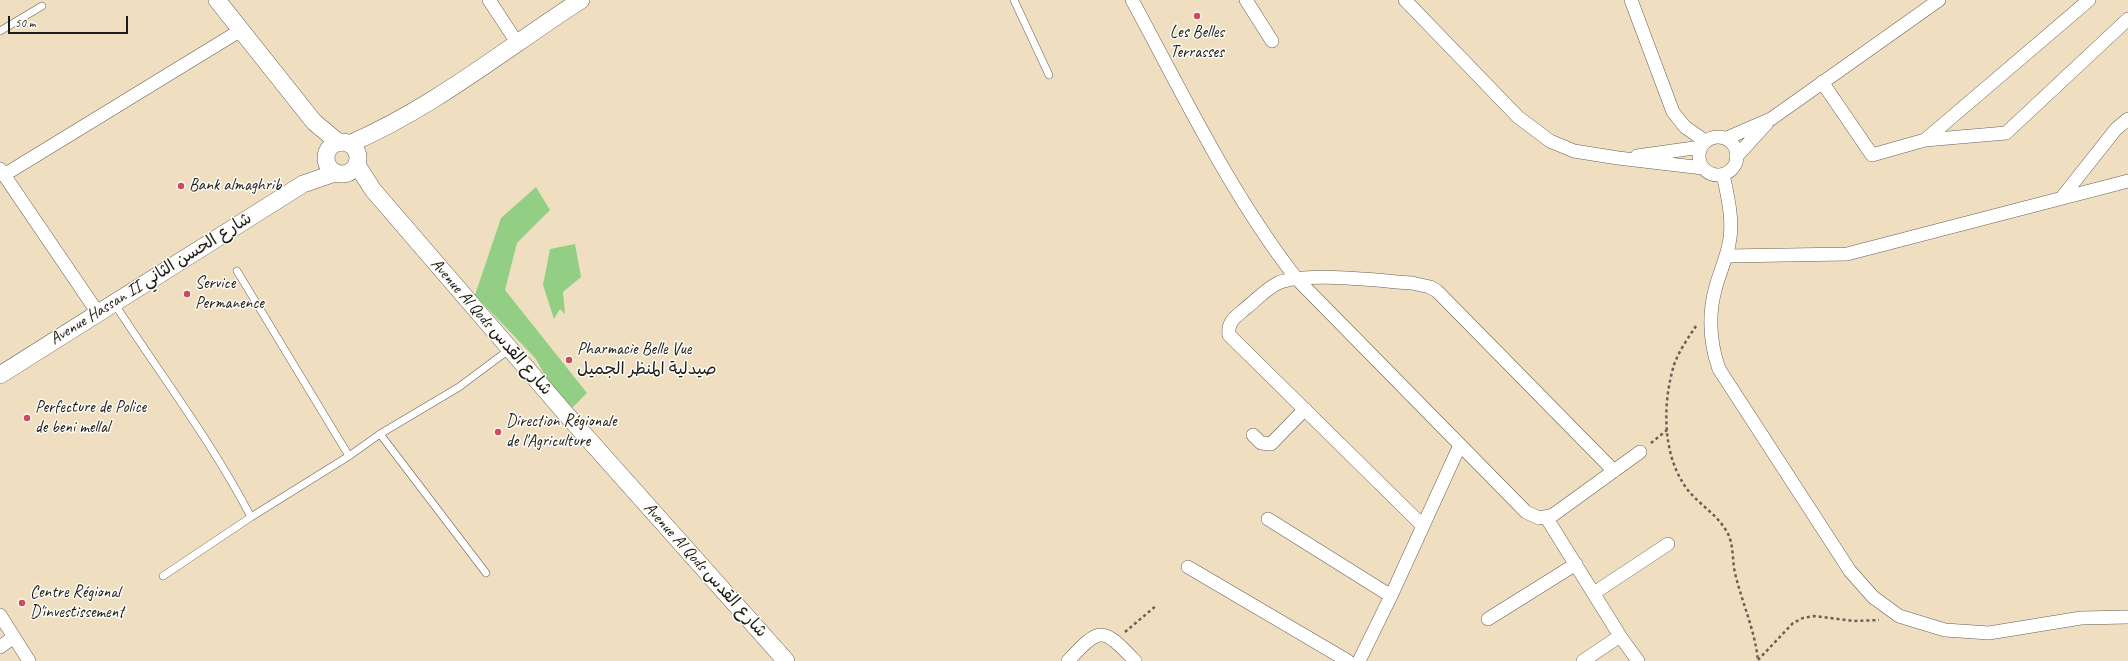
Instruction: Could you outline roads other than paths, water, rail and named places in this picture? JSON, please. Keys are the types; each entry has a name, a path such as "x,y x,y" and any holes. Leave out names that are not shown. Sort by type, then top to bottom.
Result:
{"street":[{"name":"Avenue Al Qods شارع القدس","path":"217,0 342,158 373,190 510,349 786,661"},
{"path":"489,0 518,44"},
{"name":"Avenue Hassan II شارع الحسن الثاني","path":"0,375 303,184 383,129 518,44 544,24 581,0"},
{"path":"1132,0 1222,166 1268,242 1296,278 1526,512 1532,516 1546,517 1553,515 1640,452"},
{"path":"1246,0 1272,41"},
{"path":"1404,0 1518,117 1550,141 1574,151 1703,168"},
{"path":"1631,0 1673,112 1685,127 1703,144"},
{"path":"1618,158 1703,144 1719,136 1727,138 1770,119 1939,0"},
{"path":"1925,140 2089,0"},
{"path":"1822,82 1872,155 1925,140 2006,133 2128,18"},
{"path":"98,313 2,172 241,30"},
{"path":"1703,144 1698,154 1703,168 1709,173 1723,174 1730,170 1736,157 1770,119"},
{"path":"2063,196 2116,129 2128,119"},
{"path":"1727,138 1736,150 1736,157"},
{"path":"1723,174 1730,215 1731,236 1727,256 1715,291 1710,329 1712,350 1719,369 1850,571 1873,597 1899,616 1945,630 1989,633 2081,618 2128,617"},
{"path":"1727,256 1847,254 2128,180"},
{"path":"1423,526 1232,339 1228,330 1232,320 1270,287 1296,278 1412,283 1430,286 1437,291 1614,471"},
{"path":"1253,435 1264,444 1271,444 1305,409"},
{"path":"1359,661 1391,596 1460,445"},
{"path":"1546,517 1620,636 1638,661"},
{"path":"1268,519 1391,596"},
{"path":"1594,593 1668,544"},
{"path":"1488,619 1576,564"},
{"path":"1188,567 1348,661"},
{"path":"0,614 29,661"},
{"path":"1068,661 1091,638 1104,635 1116,641 1135,661"},
{"path":"1583,661 1620,636"},
{"path":"0,647 14,637"}],"lane":[{"path":"1014,0 1049,75"},
{"path":"0,31 42,6"},
{"path":"237,271 348,456"},
{"path":"114,303 236,488 251,517"},
{"path":"163,576 380,434 459,387 510,349"},
{"path":"380,434 486,573"}],"place":[{"name":"Les Belles Terrasses","path":"1197,16"},
{"name":"Bank almaghrib","path":"181,186"},
{"name":"Service Permanence","path":"187,294"},
{"name":"Pharmacie Belle Vue صيدلية المنظر الجميل","path":"569,360"},
{"name":"Perfecture de Police de beni mellal","path":"27,418"},
{"name":"Direction Régionale de l'Agriculture","path":"498,432"},
{"name":"Centre Régional D'investissement","path":"22,603"}]}
